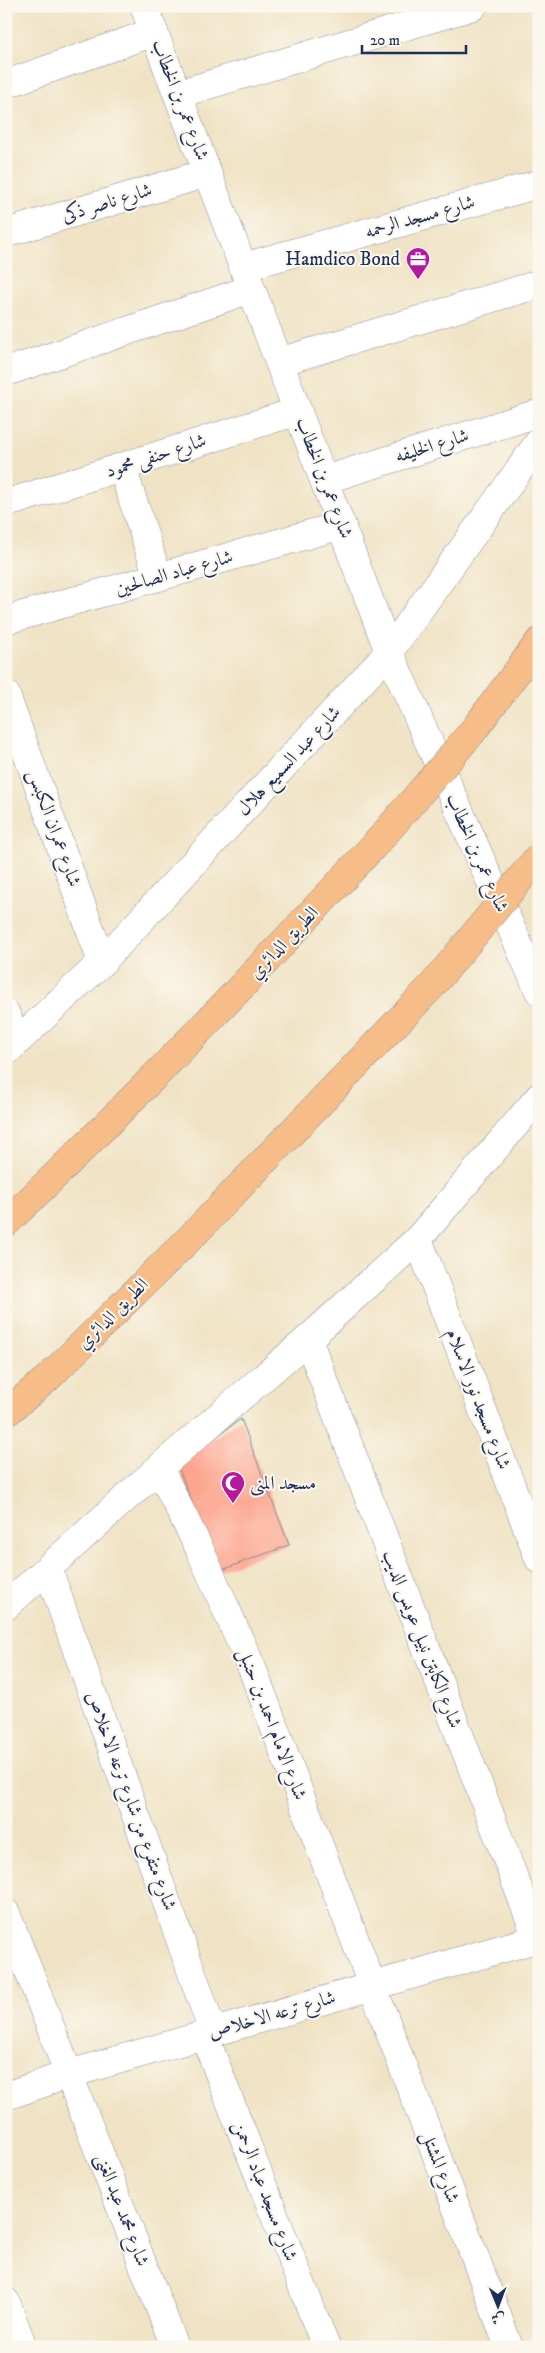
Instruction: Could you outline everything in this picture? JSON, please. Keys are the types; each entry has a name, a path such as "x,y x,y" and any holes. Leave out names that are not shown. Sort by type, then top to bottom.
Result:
{"highway":[{"name":"الطريق الدائري","path":"6,1223 186,1047 381,838 472,732 539,642"},
{"name":"الطريق الدائري","path":"6,1413 48,1378 193,1235 432,986 539,856"}],"street":[{"name":"شارع عمر بن الخطاب","path":"144,6 389,652 539,991"},
{"path":"178,94 473,6"},
{"path":"6,84 154,32"},
{"name":"شارع ناصر ذكى","path":"6,233 207,172"},
{"name":"شارع مسجد الرحمه","path":"6,372 247,278 539,184"},
{"path":"279,362 539,284"},
{"name":"شارع حنفى محمود","path":"14,501 298,411"},
{"name":"شارع الخليفه","path":"324,480 539,413"},
{"name":"شارع عبد السميع هلال","path":"11,1047 102,962 389,652 539,442"},
{"path":"122,467 158,577"},
{"name":"شارع عباد الصالحين","path":"6,620 342,525"},
{"name":"شارع عمران الكبس","path":"6,694 102,962"},
{"path":"6,1014 11,1047"},
{"path":"6,1606 159,1468 308,1339 418,1239 539,1097"},
{"name":"شارع مسجد نور الاسلام","path":"418,1239 539,1559"},
{"name":"شارع الكابتن نبيل عويس الديب","path":"308,1339 538,1940"},
{"name":"شارع الامام احمد بن حنبل","path":"159,1468 200,1550 252,1668 371,1986"},
{"name":"شارع متفرع من شارع ترعه الاخلاص","path":"48,1570 209,2034"},
{"name":"شارع محمد عبد الغنى","path":"6,1913 175,2347"},
{"name":"شارع ترعه الاخلاص","path":"6,2096 69,2074 371,1986 538,1940"},
{"name":"شارع المشتل","path":"371,1986 510,2347"},
{"name":"شارع مسجد عباد الرحمن","path":"209,2034 326,2347"},
{"path":"6,2302 23,2347"}],"building":[{"name":"مسجد المنى","path":"241,1419 289,1545 219,1571 177,1464"}],"place":[{"name":"Hamdico Bond","path":"418,280"},
{"name":"مسجد المنى","path":"233,1504"}]}
